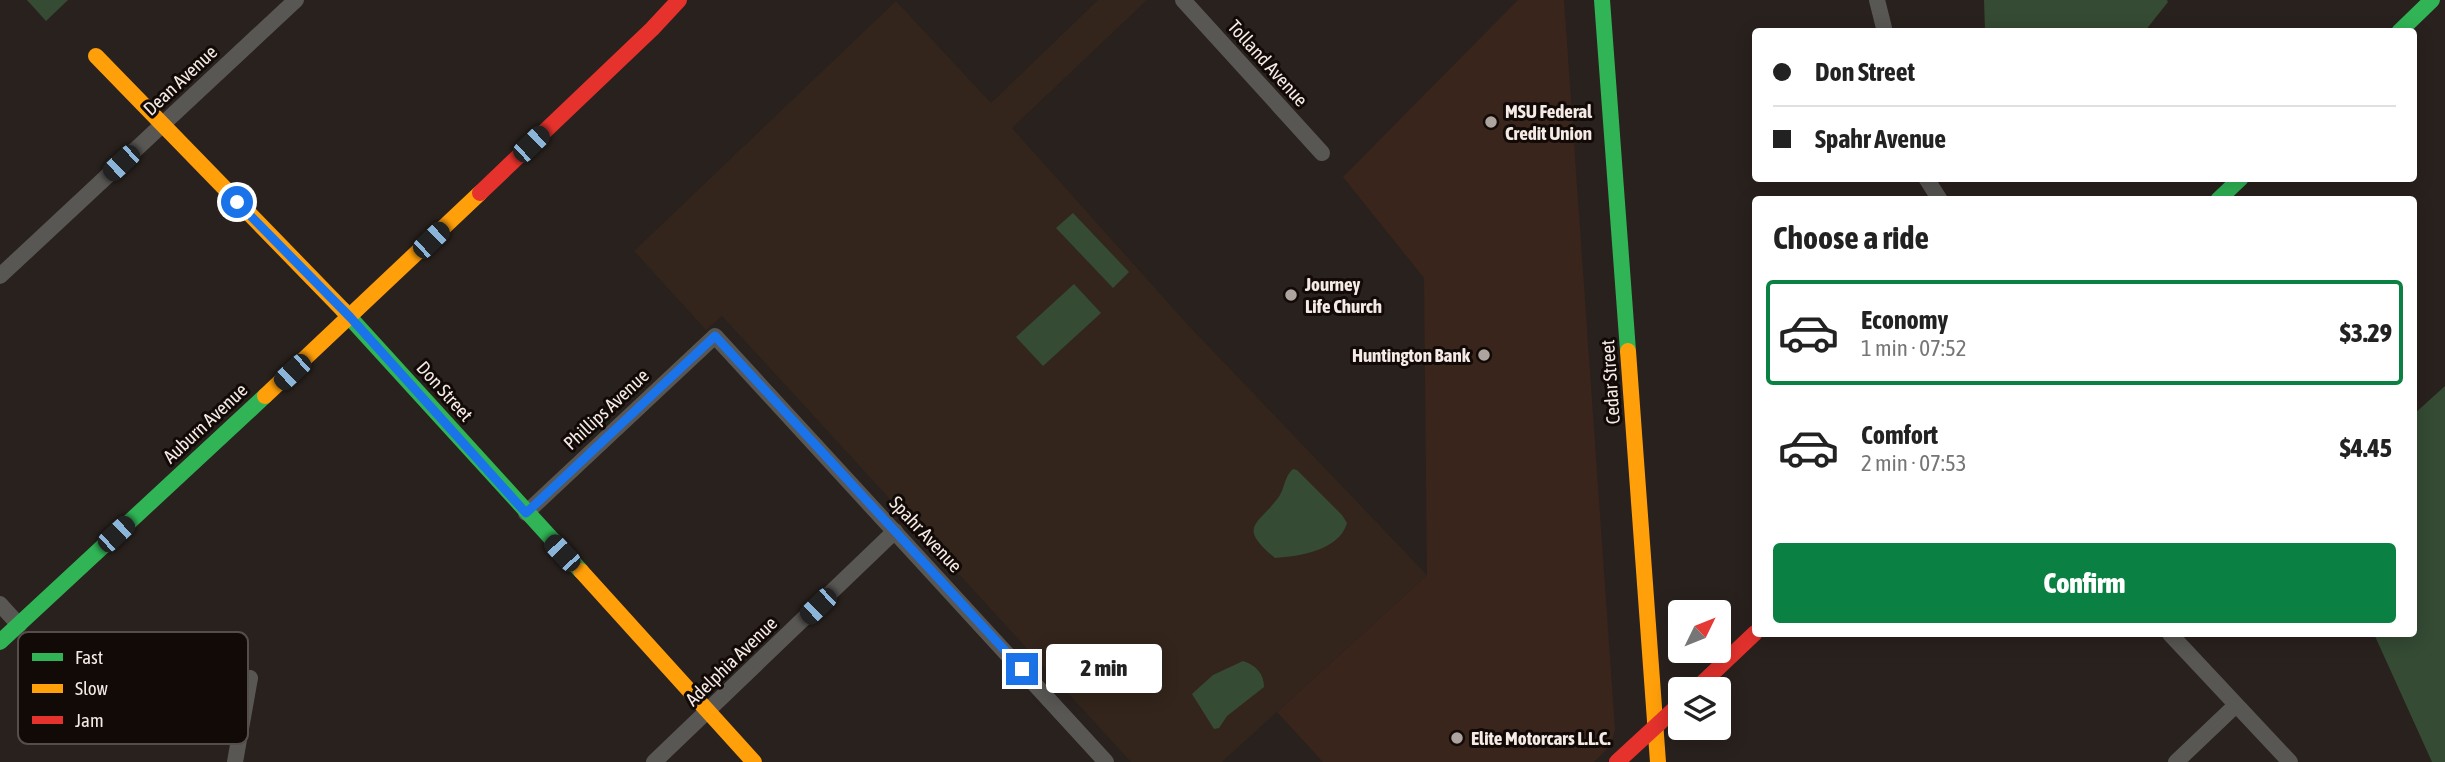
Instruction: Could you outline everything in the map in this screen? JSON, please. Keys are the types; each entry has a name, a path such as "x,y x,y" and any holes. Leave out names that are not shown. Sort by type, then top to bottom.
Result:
{"street":[{"name":"Dean Avenue","path":"0,276 296,0"},
{"name":"Auburn Avenue","path":"0,642 350,317 652,29 679,0"},
{"name":"Tolland Avenue","path":"1183,0 1322,153"},
{"name":"Cedar Street","path":"1602,0 1658,762"},
{"path":"1877,0 1884,28"},
{"path":"2403,28 2432,0"},
{"name":"Don Street","path":"96,56 350,317 754,762"},
{"path":"2222,196 2237,182"},
{"name":"Phillips Avenue","path":"526,513 715,336"},
{"name":"Spahr Avenue","path":"715,336 1106,762"},
{"name":"Adelphia Avenue","path":"654,762 895,531"},
{"path":"0,604 19,625"},
{"path":"1709,677 1752,636"},
{"path":"2173,637 2290,762"},
{"path":"248,689 250,678"},
{"path":"2176,762 2236,705"},
{"path":"1617,762 1668,715"},
{"path":"235,762 238,744"}],"shaded area":[{"path":"1098,0 1147,0 1012,128 1188,325 1427,575 1222,762 1131,762 722,316 706,330 634,251 896,1 991,103"},
{"path":"1518,0 1564,0 1615,729 1611,745 1594,762 1323,762 1277,712 1427,575 1424,278 1343,177"}],"green space":[{"path":"27,0 68,0 46,21"},
{"path":"1984,0 2168,2 2147,28 1985,28"},
{"path":"1073,213 1129,272 1113,288 1056,228"},
{"path":"1074,284 1101,313 1043,366 1016,337"},
{"path":"2445,386 2445,762 2432,762 2375,637 2417,637 2417,411"},
{"path":"1293,469 1342,515 1347,523 1343,532 1327,546 1295,556 1275,558 1256,539 1254,526 1278,498"},
{"path":"1243,661 1258,671 1263,678 1264,687 1227,716 1219,728 1214,729 1192,694 1213,675"}],"traffic: fast":[{"path":"1602,0 1628,351"},
{"path":"2403,28 2432,0"},
{"path":"2222,196 2237,182"},
{"path":"343,310 581,571"},
{"path":"0,642 265,396"}],"traffic: slow":[{"path":"96,56 343,310"},
{"path":"265,396 480,193"},
{"path":"1628,351 1658,762"},
{"path":"581,571 754,762"}],"traffic: jam":[{"path":"480,193 679,0"},
{"path":"1709,677 1752,636"},
{"path":"1617,762 1668,715"}],"place":[{"name":"MSU Federal Credit Union","path":"1491,122"},
{"name":"Journey Life Church","path":"1291,295"},
{"name":"Huntington Bank","path":"1484,355"},
{"name":"Elite Motorcars L.L.C.","path":"1457,738"}],"route":[{"path":"237,202 350,317 526,513 715,336 1022,669"}]}
